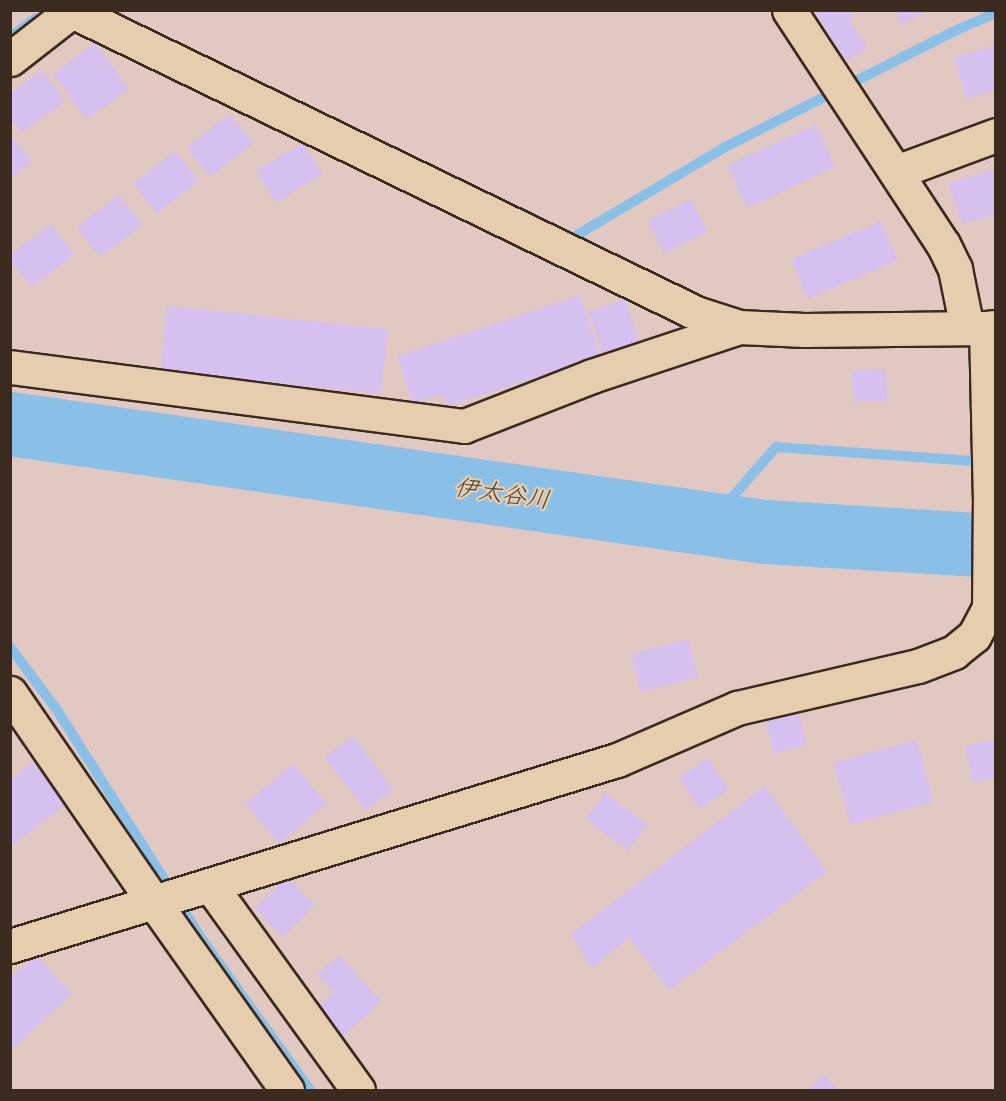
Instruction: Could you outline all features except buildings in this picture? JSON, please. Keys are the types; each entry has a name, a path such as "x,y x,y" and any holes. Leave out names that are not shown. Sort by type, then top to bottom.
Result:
{"street":[{"path":"10,946 617,760 737,708 918,666 954,652 974,636 992,607 983,328 943,244 789,10"},
{"path":"10,59 72,11 696,313 739,327 804,330 983,328"},
{"path":"896,172 996,135"},
{"path":"10,367 464,426 592,376 739,327"},
{"path":"10,693 287,1090"},
{"path":"210,885 358,1090"}],"waterway":[{"path":"577,235 725,147 957,30 996,13"},
{"path":"10,37 36,18"},
{"name":"伊太谷川","path":"10,424 765,532 996,546"},
{"path":"709,524 776,447 986,462"},
{"path":"10,647 57,710 203,941 310,1090"}]}
